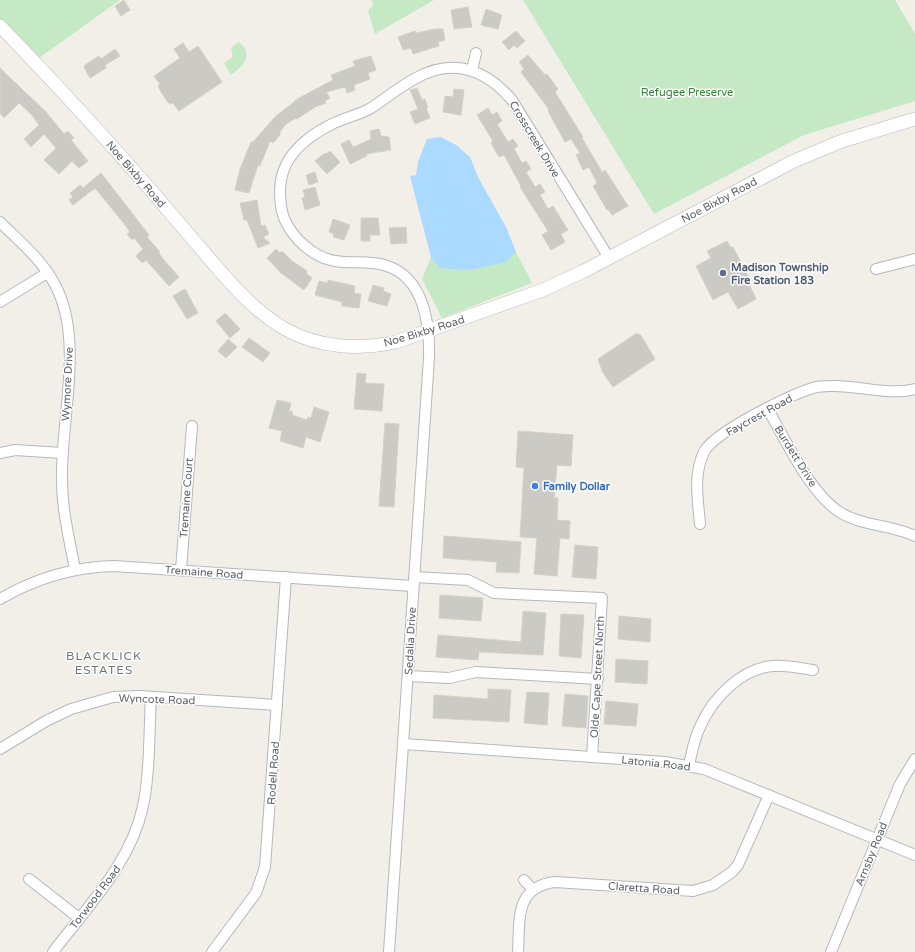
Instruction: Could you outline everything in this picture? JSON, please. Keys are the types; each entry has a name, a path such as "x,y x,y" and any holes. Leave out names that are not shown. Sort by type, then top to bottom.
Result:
{"street":[{"name":"Noe Bixby Road","path":"0,26 117,151 243,296 273,321 306,338 342,346 386,344 429,331 543,290 584,271 800,158 842,141 915,119"},
{"path":"472,70 476,53"},
{"name":"Crosscreek Drive","path":"429,331 425,314 416,291 404,275 386,266 335,261 322,257 300,242 290,229 280,207 280,180 285,165 299,145 323,129 370,108 425,73 458,67 472,70 495,81 512,100 609,258"},
{"name":"Wymore Drive","path":"0,222 35,257 48,273 62,301 69,331 69,359 61,475 64,510 75,569"},
{"path":"876,269 915,259"},
{"path":"0,302 48,273"},
{"name":"Sedalia Drive","path":"389,952 429,365 429,331"},
{"name":"Faycrest Road","path":"700,524 697,477 705,451 715,440 781,400 814,388 849,387 887,392 915,389"},
{"name":"Burdett Drive","path":"767,408 809,481 826,501 842,514 915,536"},
{"name":"Tremaine Court","path":"181,570 192,426"},
{"path":"0,453 15,450 62,453"},
{"name":"Tremaine Road","path":"0,598 43,578 75,569 114,566 286,577 414,581 468,580 494,593 602,598"},
{"name":"Rodell Road","path":"212,952 256,893 265,866 286,577"},
{"name":"Olde Cape Street North","path":"592,757 602,598"},
{"path":"689,765 700,726 709,710 733,684 747,674 771,666 784,665 813,670"},
{"path":"408,676 449,678 476,672 598,678"},
{"name":"Wyncote Road","path":"0,749 57,715 86,703 127,696 277,705"},
{"name":"Torwood Road","path":"53,952 116,870 138,825 146,788 151,697"},
{"name":"Latonia Road","path":"404,744 665,762 689,765 704,769 915,855"},
{"name":"Arnsby Road","path":"831,952 900,784 915,759"},
{"name":"Claretta Road","path":"533,890 540,885 555,882 682,891 704,889 714,885 732,872 738,865 768,795"},
{"path":"28,879 79,918"},
{"path":"518,952 521,907 524,900 533,890 524,880"}],"green space":[{"path":"0,0 120,0 39,58 0,19"},
{"path":"372,0 434,0 375,34 368,10 373,6"},
{"name":"Refugee Preserve","path":"523,0 895,0 915,34 915,101 804,135 654,214"},
{"path":"238,42 246,51 245,60 240,68 231,75 224,63 233,57 231,48"},
{"path":"516,252 532,283 442,318 422,279 431,257 439,268 506,262"}],"water":[{"path":"441,137 456,145 470,157 478,177 506,227 516,252 506,262 470,270 439,268 431,257 410,176 416,175 418,162 427,139"}],"building":[{"path":"124,0 130,10 121,16 115,6"},
{"path":"468,7 472,27 454,29 451,10"},
{"path":"486,9 502,15 498,29 481,25"},
{"path":"443,29 445,40 438,42 439,46 413,54 411,48 403,50 398,37 415,31 416,33"},
{"path":"516,31 525,41 517,48 514,45 509,50 502,42"},
{"path":"183,43 189,52 198,46 222,82 179,111 173,103 170,104 167,101 158,86 160,84 154,76 180,58 174,49"},
{"path":"115,49 120,56 105,65 106,68 90,78 84,67 85,65 99,56 101,59"},
{"path":"528,55 545,75 547,74 558,89 555,92 583,137 582,138 602,172 605,170 628,206 612,215 608,209 607,210 593,186 597,183 589,167 583,170 576,155 580,153 571,139 565,142 549,113 548,108 521,72 524,69 519,62"},
{"path":"371,56 376,70 368,73 370,79 354,85 355,90 347,93 345,87 326,92 330,98 325,101 326,103 315,107 297,119 296,118 286,124 279,133 281,134 273,143 270,141 260,166 258,165 249,193 235,190 240,169 251,142 253,142 275,117 299,98 333,80 331,75 355,66 353,61"},
{"path":"0,68 46,112 64,134 68,131 74,138 71,140 88,161 79,168 72,161 59,174 44,160 56,148 44,134 31,147 24,139 39,125 31,114 19,103 4,118 0,113"},
{"path":"417,88 422,100 425,99 428,108 426,108 430,118 415,124 410,112 418,109 410,90"},
{"path":"454,89 464,90 461,115 443,112 445,96 453,97"},
{"path":"488,108 492,115 497,112 502,121 497,124 508,142 513,139 518,146 514,149 522,163 526,161 531,169 526,172 535,187 540,184 545,192 540,195 548,209 553,206 568,230 561,234 565,242 551,250 542,235 548,231 520,187 521,186 504,155 499,157 491,143 493,141 477,115"},
{"path":"379,129 381,136 389,137 391,150 366,154 367,156 350,164 341,144 349,140 353,147 356,146 371,139 370,131"},
{"path":"330,151 340,162 327,174 315,161"},
{"path":"315,172 318,182 309,185 306,175"},
{"path":"101,173 149,235 147,237 160,252 159,253 163,259 179,277 169,286 146,260 142,263 136,256 143,249 134,238 132,240 127,234 130,232 126,226 95,188 73,205 69,200 73,197 70,193 80,185 83,188"},
{"path":"315,187 320,205 305,210 302,198 305,197 303,190"},
{"path":"257,200 261,226 265,225 269,234 263,237 270,243 258,248 247,220 244,220 240,203"},
{"path":"361,218 378,218 380,235 370,235 370,241 361,241"},
{"path":"333,219 350,225 344,240 333,237 334,234 329,232"},
{"path":"406,227 407,243 391,244 389,228"},
{"name":"Madison Township Fire Station 183","path":"727,241 731,248 733,247 750,280 748,282 756,299 738,309 728,292 713,300 696,266 711,258 707,251"},
{"path":"276,249 280,253 282,251 292,261 307,271 306,273 312,278 304,290 281,273 267,258"},
{"path":"328,280 355,286 354,293 361,294 359,308 342,306 342,302 315,295 319,281 328,283"},
{"path":"373,285 384,288 383,291 391,294 387,306 368,301"},
{"path":"185,289 198,313 187,319 173,296"},
{"path":"225,313 240,329 230,338 216,321"},
{"path":"637,333 638,335 640,334 655,359 613,387 603,373 598,359"},
{"path":"249,338 270,353 263,362 242,347"},
{"path":"228,339 237,347 226,358 218,351"},
{"path":"357,373 366,374 365,383 384,384 382,411 354,409"},
{"path":"277,400 291,403 289,411 293,412 292,415 307,420 308,417 311,418 314,407 329,412 320,442 306,437 303,448 280,441 282,431 269,428"},
{"path":"385,423 399,424 394,507 379,506"},
{"path":"518,431 573,435 571,466 557,465 554,498 558,498 557,520 570,521 569,539 560,538 557,576 534,574 537,538 520,537 524,468 516,467"},
{"path":"444,536 521,542 519,573 496,572 497,562 443,558"},
{"path":"575,545 598,547 596,579 572,577"},
{"path":"440,595 483,598 481,621 439,618"},
{"path":"523,611 546,613 543,655 479,652 478,660 436,657 438,635 521,642"},
{"path":"561,614 584,615 581,658 559,656"},
{"path":"619,616 651,619 650,642 618,639"},
{"path":"616,659 648,661 647,684 615,682"},
{"path":"488,689 511,690 509,722 433,718 434,695 488,699"},
{"path":"527,692 549,693 547,725 524,723"},
{"path":"565,694 588,696 586,728 562,726"},
{"path":"606,701 638,704 636,726 604,724"}],"place":[{"name":"Madison Township Fire Station 183","path":"723,273"},
{"name":"Family Dollar","path":"535,486"}],"district":[{"name":"BLACKLICK ESTATES","path":"104,663"}]}
